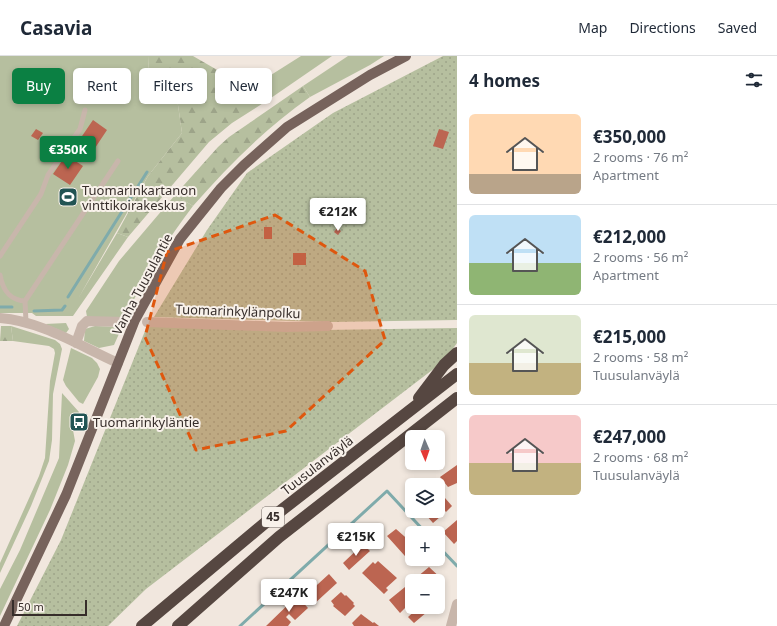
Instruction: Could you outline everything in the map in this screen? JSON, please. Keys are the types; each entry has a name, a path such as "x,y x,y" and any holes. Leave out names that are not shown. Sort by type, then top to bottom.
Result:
{"highway":[{"path":"409,412 444,365 457,353"},
{"name":"Tuusulanväylä","path":"142,626 265,523 457,374"},
{"name":"45","path":"178,626 279,537 457,398"}],"main road":[{"name":"Vanha Tuusulantie","path":"4,626 66,495 135,320 180,239 221,188 244,165 287,128 370,75 403,58 411,56"}],"street":[{"path":"0,318 15,319 26,322 118,363"},
{"path":"76,343 82,326 87,321 125,322"},
{"name":"Tuomarinkylänpolku","path":"147,322 328,326"},
{"path":"451,626 457,604"}],"lane":[{"path":"0,256 41,194 48,175 80,129 85,110"},
{"path":"26,322 25,301 118,161"},
{"path":"0,275 4,288 11,298 25,301"}],"highlighted area":[{"path":"275,215 365,271 385,340 286,431 196,450 145,337 167,252"}],"green space":[{"name":"Tuomarinkartanon vinttikoirakeskus","path":"0,56 149,56 148,68 139,68 139,104 178,104 182,133 148,176 79,297 117,233 128,237 73,316 36,316 32,313 0,313"},
{"path":"149,56 193,56 215,69 215,104 262,104 232,123 209,142 128,237 117,233 148,176 182,133 178,104 207,104 207,68 148,68"},
{"path":"301,56 332,56 272,97 272,74"},
{"path":"348,56 384,56 310,97 303,86"},
{"path":"443,56 457,56 457,320 331,322 154,317 207,230 247,173 333,113"},
{"path":"303,86 310,97 263,134 220,176 193,206 175,195 218,147 229,137"},
{"path":"175,195 193,206 156,260 140,288 126,318 87,317 86,311 119,261"},
{"path":"66,323 69,329 66,333 45,324"},
{"path":"1,326 11,326 13,341 0,341"},
{"path":"11,326 55,340 60,344 62,349 53,394 52,440 49,461 31,506 0,573 0,563 39,476 45,458 50,381 55,353 54,349 49,346 13,341"},
{"path":"95,326 122,327 114,345 99,348 84,341 85,329"},
{"path":"147,326 323,330 457,328 457,343 444,361 146,589 108,626 17,626 61,540"},
{"path":"71,348 92,358 100,369 98,377 83,404 79,402 63,380"},
{"path":"62,393 79,412 73,430 75,441 68,465 50,510 0,616 0,589 20,550 59,458"}],"building":[{"path":"93,120 107,130 95,148 80,139"},
{"path":"36,129 43,133 38,140 31,136"},
{"path":"439,129 449,132 443,149 433,146"},
{"path":"66,155 83,166 70,185 53,174"},
{"path":"264,227 272,227 272,239 264,239"},
{"path":"337,228 341,231 338,235 334,232"},
{"path":"293,253 306,253 306,265 293,265"},
{"path":"457,465 457,483 448,487 445,483 445,478 440,477"},
{"path":"445,498 452,506 446,512 445,511"},
{"path":"429,518 439,518 433,523"},
{"path":"457,520 457,541 454,544 445,534 445,530"},
{"path":"396,529 405,537 405,556 387,536"},
{"path":"363,544 370,551 349,570 343,563"},
{"path":"378,561 397,578 386,588 388,590 384,594 362,573 373,562 375,564"},
{"path":"429,567 436,574 421,574"},
{"path":"329,574 337,583 314,604 306,595"},
{"path":"405,587 405,608 400,613 389,600"},
{"path":"341,592 354,603 353,604 355,606 345,616 333,606 334,605 331,601"},
{"path":"297,596 308,608 295,620 289,614 286,617 291,622 288,626 266,626"},
{"path":"361,614 379,626 354,626 352,623"},
{"path":"411,614 425,614 414,623 408,617"}],"waterway":[{"path":"68,297 147,172"},
{"path":"34,311 62,310 65,306"},
{"path":"0,307 12,307"},
{"path":"240,626 387,491 420,526"},
{"path":"445,553 457,566"}],"place":[{"name":"Tuomarinkartanon vinttikoirakeskus","path":"68,197"},
{"name":"Tuomarinkyläntie","path":"79,422"}]}
